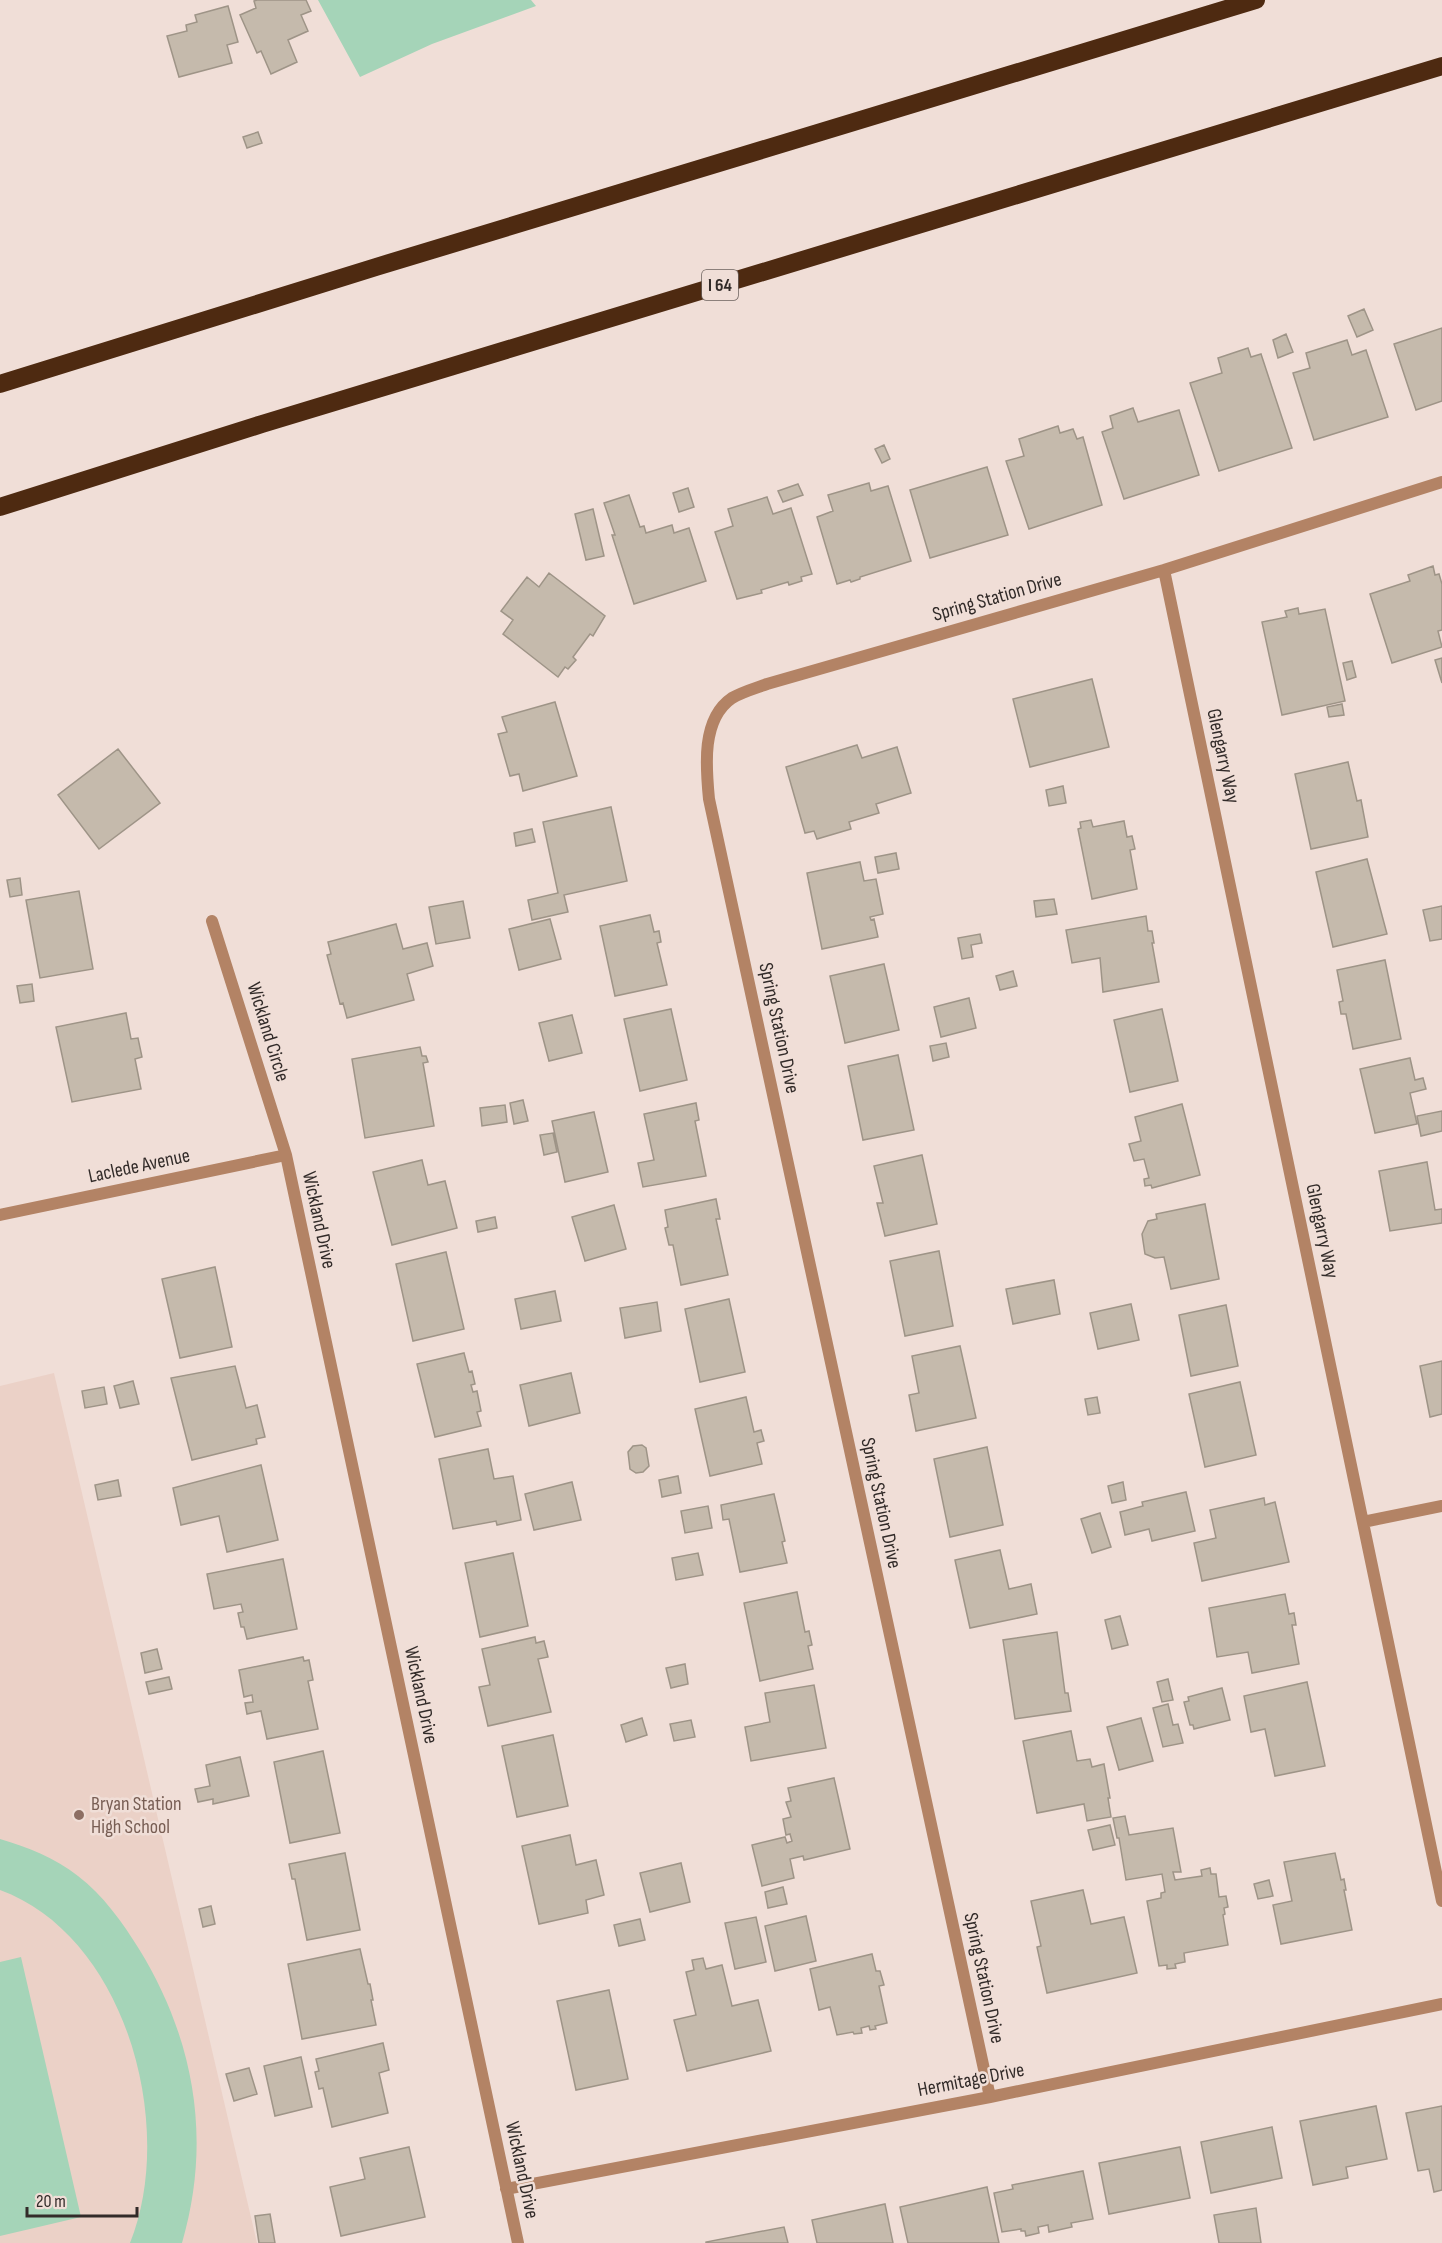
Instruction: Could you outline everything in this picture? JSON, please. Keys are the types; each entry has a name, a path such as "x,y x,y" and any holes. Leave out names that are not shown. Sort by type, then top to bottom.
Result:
{"highway":[{"path":"0,384 399,260 1256,0"},
{"name":"I 64","path":"0,507 262,424 1442,66"}],"street":[{"name":"Spring Station Drive","path":"990,2097 712,811 706,769 714,720 722,707 732,698 767,684 1164,570 1442,482"},
{"name":"Glengarry Way","path":"1164,570 1442,1901"},
{"name":"Wickland Circle","path":"212,921 286,1155"},
{"name":"Laclede Avenue","path":"0,1215 286,1155"},
{"name":"Wickland Drive","path":"286,1155 518,2243"},
{"path":"1364,1522 1442,1506"},
{"name":"Hermitage Drive","path":"507,2189 990,2097 1442,2004"}],"shaded area":[{"name":"Bryan Station High School","path":"54,1373 257,2243 0,2243 0,1386"}],"green space":[{"path":"318,0 531,0 536,6 432,44 360,77"},
{"path":"0,1839 51,1858 87,1884 104,1901 139,1949 174,2019 193,2092 196,2129 196,2166 191,2205 182,2243 130,2243 143,2196 147,2145 143,2092 130,2040 109,1991 80,1948 44,1914 0,1890"},
{"path":"21,1957 81,2217 0,2236 0,1962"}],"building":[{"path":"306,0 311,11 301,15 308,31 288,40 297,62 271,74 261,51 257,53 240,15 256,8 254,1"},
{"path":"228,6 238,42 227,45 232,63 179,77 167,36 187,31 186,25 197,22 195,15"},
{"path":"258,132 262,143 247,148 243,137"},
{"path":"1364,309 1373,330 1357,337 1348,316"},
{"path":"1442,328 1442,401 1416,410 1394,344"},
{"path":"1286,334 1293,352 1278,358 1273,340"},
{"path":"1347,340 1352,355 1366,350 1388,417 1314,440 1293,373 1310,368 1306,353"},
{"path":"1248,348 1251,357 1261,354 1292,448 1219,471 1190,383 1222,373 1218,358"},
{"path":"1133,408 1138,422 1179,410 1199,475 1124,499 1102,432 1113,428 1110,416"},
{"path":"1058,426 1060,433 1073,429 1077,439 1083,437 1102,505 1029,529 1006,461 1024,456 1019,439"},
{"path":"884,445 890,459 882,463 875,449"},
{"path":"987,467 1008,535 930,558 910,490"},
{"path":"869,483 871,491 888,486 911,561 851,582 850,580 837,584 817,517 833,511 828,495"},
{"path":"798,484 803,495 783,502 778,491"},
{"path":"688,488 694,507 679,512 673,493"},
{"path":"629,495 640,527 644,526 646,533 672,525 674,533 689,528 706,581 634,604 604,503"},
{"path":"767,497 773,514 791,508 812,574 801,577 802,581 789,585 788,582 761,590 762,593 737,599 715,532 733,526 728,509"},
{"path":"593,509 604,556 586,560 575,514"},
{"path":"1433,566 1435,575 1439,574 1442,584 1442,630 1438,631 1442,647 1392,663 1370,594 1410,581 1408,575"},
{"path":"549,573 605,616 593,636 590,634 573,657 576,660 568,669 565,667 558,677 503,634 513,620 501,611 527,577 539,587"},
{"path":"1298,608 1299,614 1325,609 1345,701 1282,715 1262,622 1287,617 1285,611"},
{"path":"1442,658 1442,683 1435,660"},
{"path":"1352,661 1356,677 1347,680 1343,663"},
{"path":"1092,679 1109,747 1030,767 1013,699"},
{"path":"555,702 577,776 523,791 519,774 510,776 498,734 507,732 502,717"},
{"path":"1342,704 1344,715 1329,717 1327,707"},
{"path":"857,745 862,758 897,747 911,793 876,804 879,813 849,822 851,829 817,839 814,831 805,833 786,767"},
{"path":"118,749 160,803 99,849 58,795"},
{"path":"1348,762 1357,801 1361,800 1368,837 1311,849 1295,774"},
{"path":"1063,786 1066,803 1049,806 1046,790"},
{"path":"611,807 627,881 564,895 568,912 532,920 528,900 558,893 543,822"},
{"path":"1091,820 1093,827 1124,821 1127,837 1132,836 1135,849 1130,850 1137,889 1092,899 1078,829 1081,828 1080,822"},
{"path":"532,829 535,842 516,846 514,833"},
{"path":"896,853 899,869 878,873 875,857"},
{"path":"1367,859 1387,934 1333,947 1316,872"},
{"path":"860,862 864,881 876,879 883,914 870,917 871,920 874,919 878,937 822,949 807,873"},
{"path":"20,878 22,895 10,897 7,880"},
{"path":"79,891 93,969 40,978 26,900"},
{"path":"1054,899 1057,914 1036,917 1034,901"},
{"path":"463,901 470,938 436,944 429,907"},
{"path":"1442,906 1442,939 1430,941 1423,910"},
{"path":"650,915 654,932 659,931 661,942 657,943 667,985 615,996 600,926"},
{"path":"1146,916 1148,931 1152,931 1159,982 1103,992 1100,958 1072,963 1066,930"},
{"path":"550,919 561,959 519,970 509,929"},
{"path":"396,924 403,949 427,943 433,966 407,974 414,1000 347,1018 343,1003 340,1004 327,955 331,954 328,942"},
{"path":"980,934 982,943 971,945 973,957 962,959 958,938"},
{"path":"1385,960 1401,1039 1353,1049 1346,1014 1341,1014 1339,1002 1343,1001 1337,970"},
{"path":"884,964 899,1030 845,1043 830,976"},
{"path":"1013,971 1017,986 1000,990 996,976"},
{"path":"32,984 34,1001 20,1003 17,986"},
{"path":"969,998 976,1028 941,1037 934,1007"},
{"path":"671,1009 687,1080 640,1091 624,1019"},
{"path":"1162,1009 1178,1081 1130,1092 1114,1020"},
{"path":"126,1013 131,1039 138,1038 142,1057 135,1059 141,1089 72,1102 56,1027"},
{"path":"572,1015 582,1053 549,1061 539,1023"},
{"path":"946,1043 949,1057 933,1061 930,1046"},
{"path":"420,1047 422,1056 426,1056 428,1062 423,1063 434,1126 365,1138 352,1059"},
{"path":"898,1055 914,1130 863,1140 848,1066"},
{"path":"1410,1058 1415,1080 1423,1078 1426,1089 1410,1093 1417,1124 1375,1133 1360,1069"},
{"path":"523,1100 528,1121 514,1124 510,1103"},
{"path":"696,1103 699,1120 695,1121 706,1176 643,1187 638,1163 654,1160 644,1114"},
{"path":"1182,1104 1200,1175 1152,1188 1151,1185 1145,1186 1144,1179 1149,1178 1144,1159 1134,1161 1129,1144 1141,1141 1135,1117"},
{"path":"505,1105 507,1122 482,1126 480,1108"},
{"path":"1442,1111 1442,1131 1421,1136 1417,1116"},
{"path":"594,1112 608,1172 565,1182 552,1121"},
{"path":"553,1133 557,1152 544,1155 540,1135"},
{"path":"922,1155 937,1224 885,1236 877,1203 883,1203 874,1166"},
{"path":"422,1160 428,1185 445,1181 457,1228 392,1245 373,1172"},
{"path":"1427,1162 1435,1210 1442,1209 1442,1223 1390,1231 1379,1171"},
{"path":"716,1199 720,1219 716,1219 728,1275 681,1285 673,1245 669,1245 665,1228 668,1227 665,1210"},
{"path":"1205,1204 1219,1279 1171,1289 1164,1257 1155,1258 1145,1254 1142,1234 1148,1221 1157,1219 1156,1214"},
{"path":"614,1205 626,1249 585,1261 572,1217"},
{"path":"495,1217 497,1228 478,1232 476,1221"},
{"path":"939,1251 953,1326 905,1336 890,1261"},
{"path":"446,1252 464,1329 413,1341 396,1264"},
{"path":"215,1267 232,1347 180,1358 162,1279"},
{"path":"1054,1280 1060,1314 1013,1324 1006,1289"},
{"path":"555,1291 561,1321 521,1329 515,1299"},
{"path":"729,1299 745,1372 700,1382 685,1309"},
{"path":"657,1302 661,1331 625,1338 620,1308"},
{"path":"1131,1304 1139,1340 1098,1349 1090,1313"},
{"path":"1226,1305 1238,1366 1191,1376 1179,1315"},
{"path":"960,1346 976,1418 916,1431 909,1395 919,1393 912,1356"},
{"path":"464,1353 475,1384 471,1385 473,1392 477,1391 481,1411 477,1412 481,1426 435,1437 417,1364"},
{"path":"1442,1361 1442,1414 1430,1417 1420,1366"},
{"path":"235,1366 246,1408 257,1405 265,1437 256,1439 257,1444 192,1460 171,1378"},
{"path":"571,1373 580,1413 529,1426 520,1385"},
{"path":"133,1381 139,1404 120,1408 114,1386"},
{"path":"1240,1382 1256,1455 1205,1467 1189,1394"},
{"path":"104,1387 107,1404 85,1408 82,1391"},
{"path":"746,1397 754,1432 761,1430 764,1441 757,1443 762,1464 710,1476 695,1409"},
{"path":"1097,1397 1100,1413 1088,1415 1085,1399"},
{"path":"642,1445 646,1448 649,1466 643,1472 636,1473 630,1469 628,1452 633,1446"},
{"path":"987,1447 1003,1525 950,1537 934,1459"},
{"path":"488,1449 494,1479 513,1476 521,1520 497,1525 496,1521 453,1529 439,1459"},
{"path":"261,1465 278,1540 227,1552 219,1516 181,1525 173,1488"},
{"path":"678,1476 681,1493 662,1497 659,1480"},
{"path":"118,1480 121,1496 98,1500 95,1485"},
{"path":"572,1482 581,1520 534,1530 525,1494"},
{"path":"1123,1482 1126,1500 1112,1503 1108,1486"},
{"path":"1186,1492 1195,1531 1152,1541 1149,1529 1125,1535 1120,1512 1143,1506 1142,1502"},
{"path":"774,1494 785,1541 782,1542 787,1563 740,1572 729,1519 723,1520 721,1505"},
{"path":"1264,1498 1265,1505 1275,1502 1289,1562 1202,1581 1194,1543 1216,1538 1210,1510"},
{"path":"708,1506 712,1528 685,1533 681,1511"},
{"path":"1100,1513 1111,1547 1092,1553 1081,1519"},
{"path":"1000,1550 1009,1589 1031,1584 1037,1614 970,1628 955,1560"},
{"path":"513,1553 528,1626 480,1637 465,1563"},
{"path":"698,1553 703,1575 676,1580 672,1558"},
{"path":"283,1559 297,1629 247,1639 238,1613 243,1612 241,1604 214,1609 207,1574"},
{"path":"797,1592 805,1632 809,1631 812,1645 808,1646 813,1669 760,1681 744,1603"},
{"path":"1285,1594 1289,1614 1294,1613 1296,1625 1292,1625 1299,1664 1252,1673 1248,1652 1217,1657 1209,1608"},
{"path":"1120,1616 1128,1645 1112,1649 1105,1620"},
{"path":"1057,1632 1065,1693 1068,1693 1071,1711 1015,1719 1003,1640"},
{"path":"535,1637 536,1643 544,1641 548,1657 538,1659 551,1712 488,1726 479,1687 490,1685 482,1649"},
{"path":"157,1649 162,1669 145,1673 141,1653"},
{"path":"303,1657 304,1661 309,1660 313,1680 308,1681 318,1729 267,1739 261,1711 247,1714 245,1703 253,1702 252,1695 244,1697 239,1670"},
{"path":"685,1664 688,1684 671,1688 666,1668"},
{"path":"169,1677 172,1689 149,1694 146,1682"},
{"path":"1168,1679 1173,1700 1162,1702 1157,1682"},
{"path":"1307,1682 1325,1766 1275,1776 1265,1729 1251,1732 1244,1696"},
{"path":"814,1685 826,1748 751,1761 745,1727 770,1722 765,1693"},
{"path":"1222,1688 1230,1720 1194,1729 1193,1725 1190,1725 1184,1702 1189,1701 1188,1697"},
{"path":"1168,1704 1173,1725 1178,1724 1183,1743 1163,1747 1153,1708"},
{"path":"642,1718 647,1735 626,1742 621,1725"},
{"path":"1141,1718 1153,1761 1119,1770 1107,1727"},
{"path":"691,1720 695,1737 674,1741 670,1724"},
{"path":"1071,1731 1077,1761 1090,1759 1092,1767 1104,1764 1111,1817 1087,1821 1084,1804 1037,1813 1023,1741"},
{"path":"553,1735 568,1806 517,1817 502,1746"},
{"path":"323,1751 340,1833 290,1843 274,1762"},
{"path":"240,1757 249,1796 213,1804 213,1799 198,1802 195,1789 210,1786 206,1765"},
{"path":"834,1778 850,1849 804,1860 803,1856 790,1859 794,1878 762,1886 752,1845 785,1837 787,1843 792,1841 790,1834 786,1835 783,1819 791,1817 786,1802 791,1801 788,1788"},
{"path":"1125,1816 1129,1835 1173,1828 1181,1872 1173,1872 1175,1880 1202,1876 1201,1870 1210,1868 1211,1874 1216,1874 1219,1897 1226,1896 1228,1907 1224,1908 1225,1914 1223,1915 1228,1945 1184,1953 1185,1962 1175,1964 1176,1968 1167,1969 1167,1965 1159,1966 1147,1901 1161,1898 1161,1893 1165,1892 1162,1874 1126,1880 1113,1818"},
{"path":"1110,1825 1115,1845 1093,1850 1088,1830"},
{"path":"570,1835 576,1865 596,1860 604,1895 586,1900 588,1913 539,1924 522,1846"},
{"path":"345,1853 360,1930 307,1940 295,1879 292,1879 289,1864"},
{"path":"1335,1853 1341,1880 1344,1879 1352,1930 1281,1944 1273,1905 1292,1901 1284,1862"},
{"path":"681,1863 690,1902 650,1912 640,1873"},
{"path":"1269,1880 1273,1896 1258,1899 1254,1884"},
{"path":"783,1887 787,1904 768,1908 765,1892"},
{"path":"1083,1890 1091,1924 1124,1917 1137,1973 1047,1993 1037,1947 1041,1946 1031,1901"},
{"path":"211,1906 215,1924 203,1927 199,1909"},
{"path":"806,1916 816,1961 775,1971 765,1926"},
{"path":"756,1917 766,1962 735,1969 725,1923"},
{"path":"640,1919 645,1940 619,1946 614,1925"},
{"path":"360,1949 368,1984 370,1984 376,2025 302,2039 288,1964"},
{"path":"872,1954 876,1971 880,1971 884,1985 879,1986 887,2023 875,2026 876,2029 870,2030 869,2026 861,2028 862,2033 837,2035 830,2007 819,2010 810,1969"},
{"path":"703,1958 706,1969 722,1965 732,2006 758,2000 771,2051 687,2071 674,2020 696,2015 686,1972 694,1970 692,1960"},
{"path":"609,1990 628,2079 576,2090 557,2001"},
{"path":"383,2043 389,2070 379,2073 388,2113 332,2127 323,2088 319,2089 315,2072 319,2071 316,2059"},
{"path":"301,2057 312,2107 275,2116 264,2066"},
{"path":"249,2068 257,2094 234,2101 226,2074"},
{"path":"1376,2106 1387,2159 1346,2167 1348,2178 1313,2185 1300,2121"},
{"path":"1442,2106 1442,2190 1434,2192 1429,2169 1418,2171 1406,2113"},
{"path":"1272,2127 1282,2178 1211,2193 1201,2142"},
{"path":"409,2147 425,2217 341,2236 330,2187 365,2179 360,2158"},
{"path":"1180,2147 1190,2198 1109,2214 1099,2163"},
{"path":"1083,2171 1093,2219 1071,2223 1072,2227 1049,2232 1048,2225 1038,2227 1039,2233 1026,2236 1025,2231 1021,2229 1002,2232 994,2193 1013,2189 1012,2185"},
{"path":"987,2187 999,2243 908,2243 900,2207"},
{"path":"885,2204 893,2243 817,2243 812,2220"},
{"path":"1256,2208 1261,2243 1219,2243 1214,2215"},
{"path":"270,2214 275,2243 259,2243 255,2216"},
{"path":"784,2227 788,2243 706,2243 706,2242"}],"place":[{"name":"Bryan Station High School","path":"79,1815"}]}
